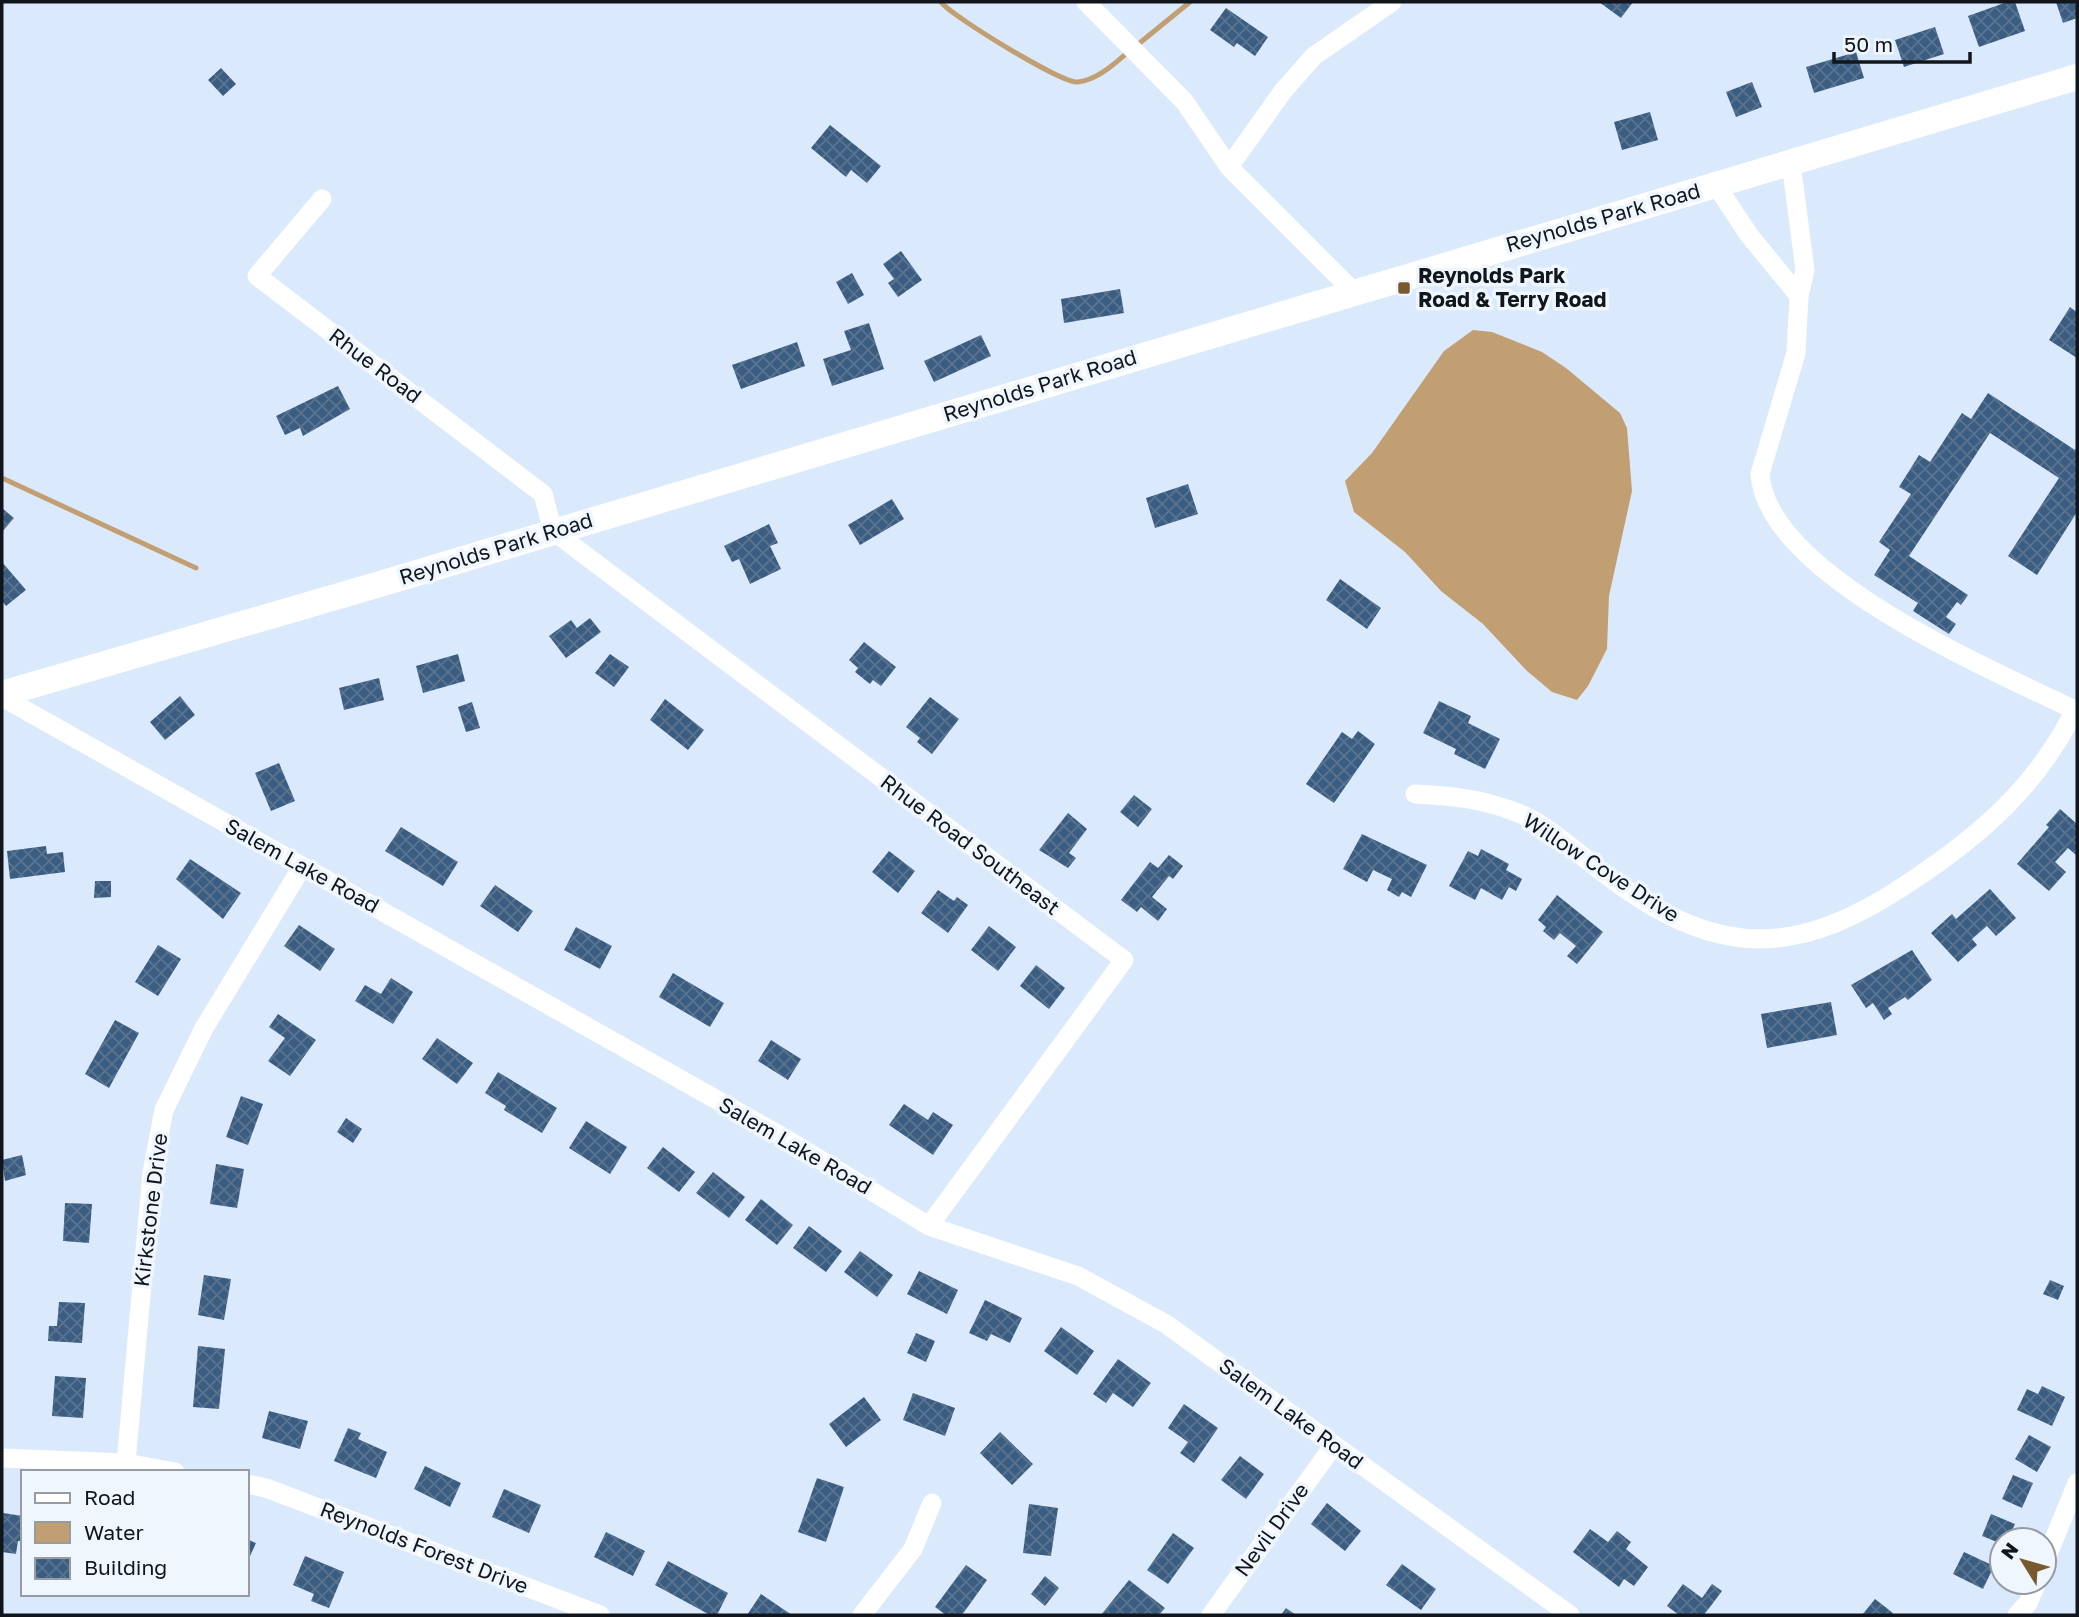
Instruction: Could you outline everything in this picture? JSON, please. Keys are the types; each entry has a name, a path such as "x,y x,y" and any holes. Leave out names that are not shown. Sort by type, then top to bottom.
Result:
{"main road":[{"name":"Reynolds Park Road","path":"2,695 2077,77"}],"street":[{"path":"1086,2 1184,101 1229,167 1354,292"},
{"path":"1229,167 1283,91 1314,56 1392,2"},
{"path":"1791,163 1805,270 1799,296 1796,353 1760,474 1761,490 1780,525 1819,566 1897,619 1984,668 2076,711"},
{"path":"1716,185 1749,235 1799,296"},
{"name":"Rhue Road","path":"322,200 257,276 543,494 553,531"},
{"name":"Rhue Road Southeast","path":"553,531 1124,960 929,1226"},
{"name":"Salem Lake Road","path":"2,695 788,1140 929,1226 1089,1282 1166,1324 1570,1615"},
{"name":"Willow Cove Drive","path":"1415,794 1471,797 1525,816 1628,891 1670,917 1717,935 1766,940 1823,928 1861,912 1945,859 1989,824 2027,784 2056,747 2076,711"},
{"name":"Kirkstone Drive","path":"127,1463 152,1172 164,1110 204,1028 302,867"},
{"name":"Nevil Drive","path":"1211,1615 1334,1445"},
{"path":"2,1458 127,1463 164,1470"},
{"path":"2058,1530 2077,1483"},
{"name":"Reynolds Forest Drive","path":"248,1484 266,1488 600,1615"},
{"path":"862,1615 913,1549 932,1503"},
{"path":"2017,1615 2028,1604 2031,1596"}],"water":[{"path":"1473,330 1492,332 1542,352 1566,368 1620,413 1627,428 1632,491 1609,596 1607,649 1588,686 1577,700 1552,692 1527,671 1483,624 1441,591 1405,552 1354,512 1345,481 1372,453 1444,351"}],"building":[{"path":"1599,2 1633,2 1621,18"},
{"path":"2007,2 2015,2 2025,31 1979,47 1968,16"},
{"path":"2056,2 2077,2 2077,18 2063,23"},
{"path":"1226,8 1268,37 1255,56 1237,43 1234,47 1210,30"},
{"path":"1935,27 1944,54 1904,67 1895,40"},
{"path":"1856,52 1864,78 1814,93 1806,67"},
{"path":"221,68 236,84 223,96 208,80"},
{"path":"1752,82 1762,107 1736,117 1726,92"},
{"path":"1650,112 1658,140 1622,150 1614,122"},
{"path":"830,125 881,166 867,183 851,170 846,177 811,148"},
{"path":"901,251 922,280 898,297 888,283 894,279 883,264"},
{"path":"852,273 864,295 848,304 836,282"},
{"path":"1120,289 1124,313 1064,323 1061,299"},
{"path":"2070,307 2077,312 2077,358 2049,340"},
{"path":"869,323 884,369 832,386 823,359 851,350 844,331"},
{"path":"981,335 991,356 934,382 924,361"},
{"path":"797,342 805,366 741,389 732,365"},
{"path":"338,386 350,409 303,436 300,428 285,435 276,416"},
{"path":"1988,393 2075,450 2077,447 2077,512 2037,575 2008,556 2059,478 1990,433 1909,556 1968,595 1961,605 1957,602 1946,617 1956,624 1949,634 1913,611 1918,603 1874,575 1890,550 1879,542 1911,494 1899,487 1919,455 1930,462 1962,413 1971,419"},
{"path":"1188,484 1198,514 1155,528 1146,498"},
{"path":"892,499 904,519 860,545 848,525"},
{"path":"2,508 14,518 2,532"},
{"path":"769,524 778,543 770,546 781,569 750,584 739,559 732,562 724,546"},
{"path":"2,562 26,590 6,606 2,601"},
{"path":"1340,579 1381,608 1367,629 1326,600"},
{"path":"590,618 601,632 566,658 549,636 571,620 577,628"},
{"path":"864,642 896,667 881,686 873,680 870,684 855,672 858,668 849,660"},
{"path":"458,654 465,681 423,693 416,666"},
{"path":"610,654 629,667 614,687 595,673"},
{"path":"379,678 384,700 344,710 339,688"},
{"path":"180,696 195,715 165,740 150,722"},
{"path":"930,697 959,719 932,754 917,742 920,738 906,727"},
{"path":"665,699 704,730 688,750 650,720"},
{"path":"1439,701 1471,716 1468,723 1500,739 1485,769 1454,754 1456,749 1423,733"},
{"path":"472,702 480,728 466,732 458,707"},
{"path":"1358,731 1375,744 1334,803 1306,784 1342,732 1352,739"},
{"path":"279,763 295,801 271,811 255,773"},
{"path":"1134,795 1152,809 1138,827 1120,812"},
{"path":"2060,809 2077,824 2077,853 2076,855 2068,848 2055,862 2066,872 2049,891 2017,864 2049,827 2046,825"},
{"path":"1068,813 1087,829 1069,853 1076,858 1068,868 1039,850"},
{"path":"401,827 458,862 443,886 385,851"},
{"path":"1362,834 1427,865 1411,897 1402,892 1399,897 1387,890 1392,879 1373,870 1367,882 1343,869"},
{"path":"46,846 47,854 63,852 65,872 10,879 7,851"},
{"path":"1481,849 1509,864 1506,870 1522,879 1516,891 1509,887 1502,900 1481,888 1475,900 1449,886 1468,851 1478,856"},
{"path":"889,851 915,871 898,893 872,872"},
{"path":"1169,855 1183,866 1173,879 1169,876 1152,897 1167,909 1158,921 1141,907 1137,912 1121,900 1150,862 1158,868"},
{"path":"190,859 241,893 223,919 176,879"},
{"path":"95,881 111,881 111,897 94,898"},
{"path":"495,885 533,911 518,932 480,906"},
{"path":"1990,889 2016,918 1996,936 1987,926 1972,939 1977,945 1958,962 1931,933 1952,914 1956,919"},
{"path":"938,890 954,901 957,897 968,905 948,933 921,913"},
{"path":"1557,895 1603,932 1577,964 1567,956 1576,946 1560,933 1554,940 1543,931 1546,927 1538,920"},
{"path":"299,925 335,949 320,971 284,946"},
{"path":"989,926 1016,947 998,971 971,950"},
{"path":"576,927 612,946 600,969 564,950"},
{"path":"158,945 181,959 158,996 135,982"},
{"path":"1912,950 1932,980 1908,1000 1905,997 1888,1008 1892,1014 1884,1020 1873,1003 1866,1008 1851,985"},
{"path":"1036,965 1065,988 1049,1009 1020,986"},
{"path":"673,973 724,1003 710,1027 659,997"},
{"path":"391,978 413,992 393,1024 355,1001 365,985 381,994"},
{"path":"1831,1002 1837,1035 1767,1048 1761,1014"},
{"path":"278,1014 316,1040 290,1076 268,1061 285,1038 269,1027"},
{"path":"115,1020 139,1033 109,1088 85,1074"},
{"path":"437,1038 473,1063 457,1084 422,1059"},
{"path":"771,1040 801,1059 788,1080 758,1061"},
{"path":"498,1072 557,1108 542,1133 504,1110 506,1106 485,1093"},
{"path":"241,1096 263,1104 248,1145 226,1137"},
{"path":"904,1104 928,1120 933,1112 953,1125 933,1155 889,1125"},
{"path":"346,1118 362,1129 353,1143 337,1132"},
{"path":"586,1121 627,1147 610,1174 569,1148"},
{"path":"663,1147 695,1172 679,1192 647,1168"},
{"path":"22,1155 26,1175 5,1181 2,1160"},
{"path":"216,1164 244,1169 237,1208 210,1204"},
{"path":"713,1172 745,1197 729,1218 696,1193"},
{"path":"761,1199 793,1225 777,1245 745,1220"},
{"path":"65,1203 92,1204 89,1243 63,1241"},
{"path":"809,1226 842,1251 826,1272 793,1248"},
{"path":"860,1251 893,1275 877,1297 844,1272"},
{"path":"919,1271 958,1290 947,1314 907,1294"},
{"path":"204,1275 231,1279 224,1320 198,1315"},
{"path":"2050,1280 2064,1286 2058,1300 2043,1294"},
{"path":"985,1300 1022,1318 1010,1343 991,1334 987,1341 969,1333"},
{"path":"59,1302 85,1303 82,1343 48,1341 49,1326 57,1326"},
{"path":"1061,1327 1094,1351 1077,1375 1044,1351"},
{"path":"916,1333 935,1341 926,1362 907,1353"},
{"path":"198,1346 225,1349 219,1409 193,1407"},
{"path":"1118,1359 1151,1383 1133,1407 1113,1393 1106,1403 1093,1394"},
{"path":"55,1376 86,1378 83,1418 52,1416"},
{"path":"2042,1386 2065,1397 2052,1426 2017,1410 2027,1389 2038,1394"},
{"path":"913,1393 955,1408 945,1436 903,1420"},
{"path":"864,1397 881,1420 846,1447 829,1424"},
{"path":"1184,1404 1218,1428 1194,1463 1180,1453 1188,1442 1168,1428"},
{"path":"269,1411 308,1421 300,1449 262,1438"},
{"path":"348,1428 361,1433 358,1439 387,1452 376,1478 334,1461"},
{"path":"1000,1432 1033,1464 1012,1485 980,1453"},
{"path":"2029,1435 2051,1447 2037,1472 2015,1459"},
{"path":"1240,1456 1264,1474 1246,1499 1221,1480"},
{"path":"425,1466 461,1483 450,1507 414,1489"},
{"path":"2013,1475 2033,1483 2022,1508 2002,1499"},
{"path":"817,1478 844,1487 826,1542 798,1532"},
{"path":"504,1489 541,1505 529,1533 492,1517"},
{"path":"1327,1503 1361,1531 1345,1551 1311,1524"},
{"path":"1029,1504 1058,1508 1051,1556 1023,1553"},
{"path":"3,1513 21,1516 21,1541 18,1541 16,1554 2,1552"},
{"path":"1991,1514 2015,1524 1988,1526 1988,1538 1982,1536"},
{"path":"1590,1529 1608,1542 1617,1531 1631,1542 1626,1549 1648,1567 1634,1586 1624,1579 1619,1587 1573,1552"},
{"path":"606,1532 645,1551 633,1576 594,1557"},
{"path":"1173,1533 1194,1548 1168,1584 1147,1570"},
{"path":"248,1539 256,1543 248,1561"},
{"path":"1964,1552 1988,1563 1988,1579 1983,1589 1953,1574"},
{"path":"305,1556 344,1572 329,1608 311,1601 314,1594 293,1585"},
{"path":"668,1561 728,1593 717,1615 710,1615 655,1585"},
{"path":"1402,1564 1436,1589 1421,1610 1386,1585"},
{"path":"966,1565 987,1580 962,1615 946,1615 935,1607"},
{"path":"1045,1576 1059,1588 1045,1606 1031,1594"},
{"path":"1129,1580 1165,1608 1159,1615 1101,1615"},
{"path":"1683,1584 1702,1598 1712,1584 1722,1591 1704,1615 1679,1615 1667,1606"},
{"path":"761,1594 792,1615 747,1615"},
{"path":"1875,1599 1893,1613 1892,1615 1862,1615"},
{"path":"1286,1608 1296,1615 1281,1615"}],"waterway":[{"path":"941,2 1007,48 1068,80 1078,82 1092,78 1128,52"},
{"path":"1136,46 1190,2"},
{"path":"2,478 196,568"}],"place":[{"name":"Reynolds Park Road & Terry Road","path":"1404,288"}]}
